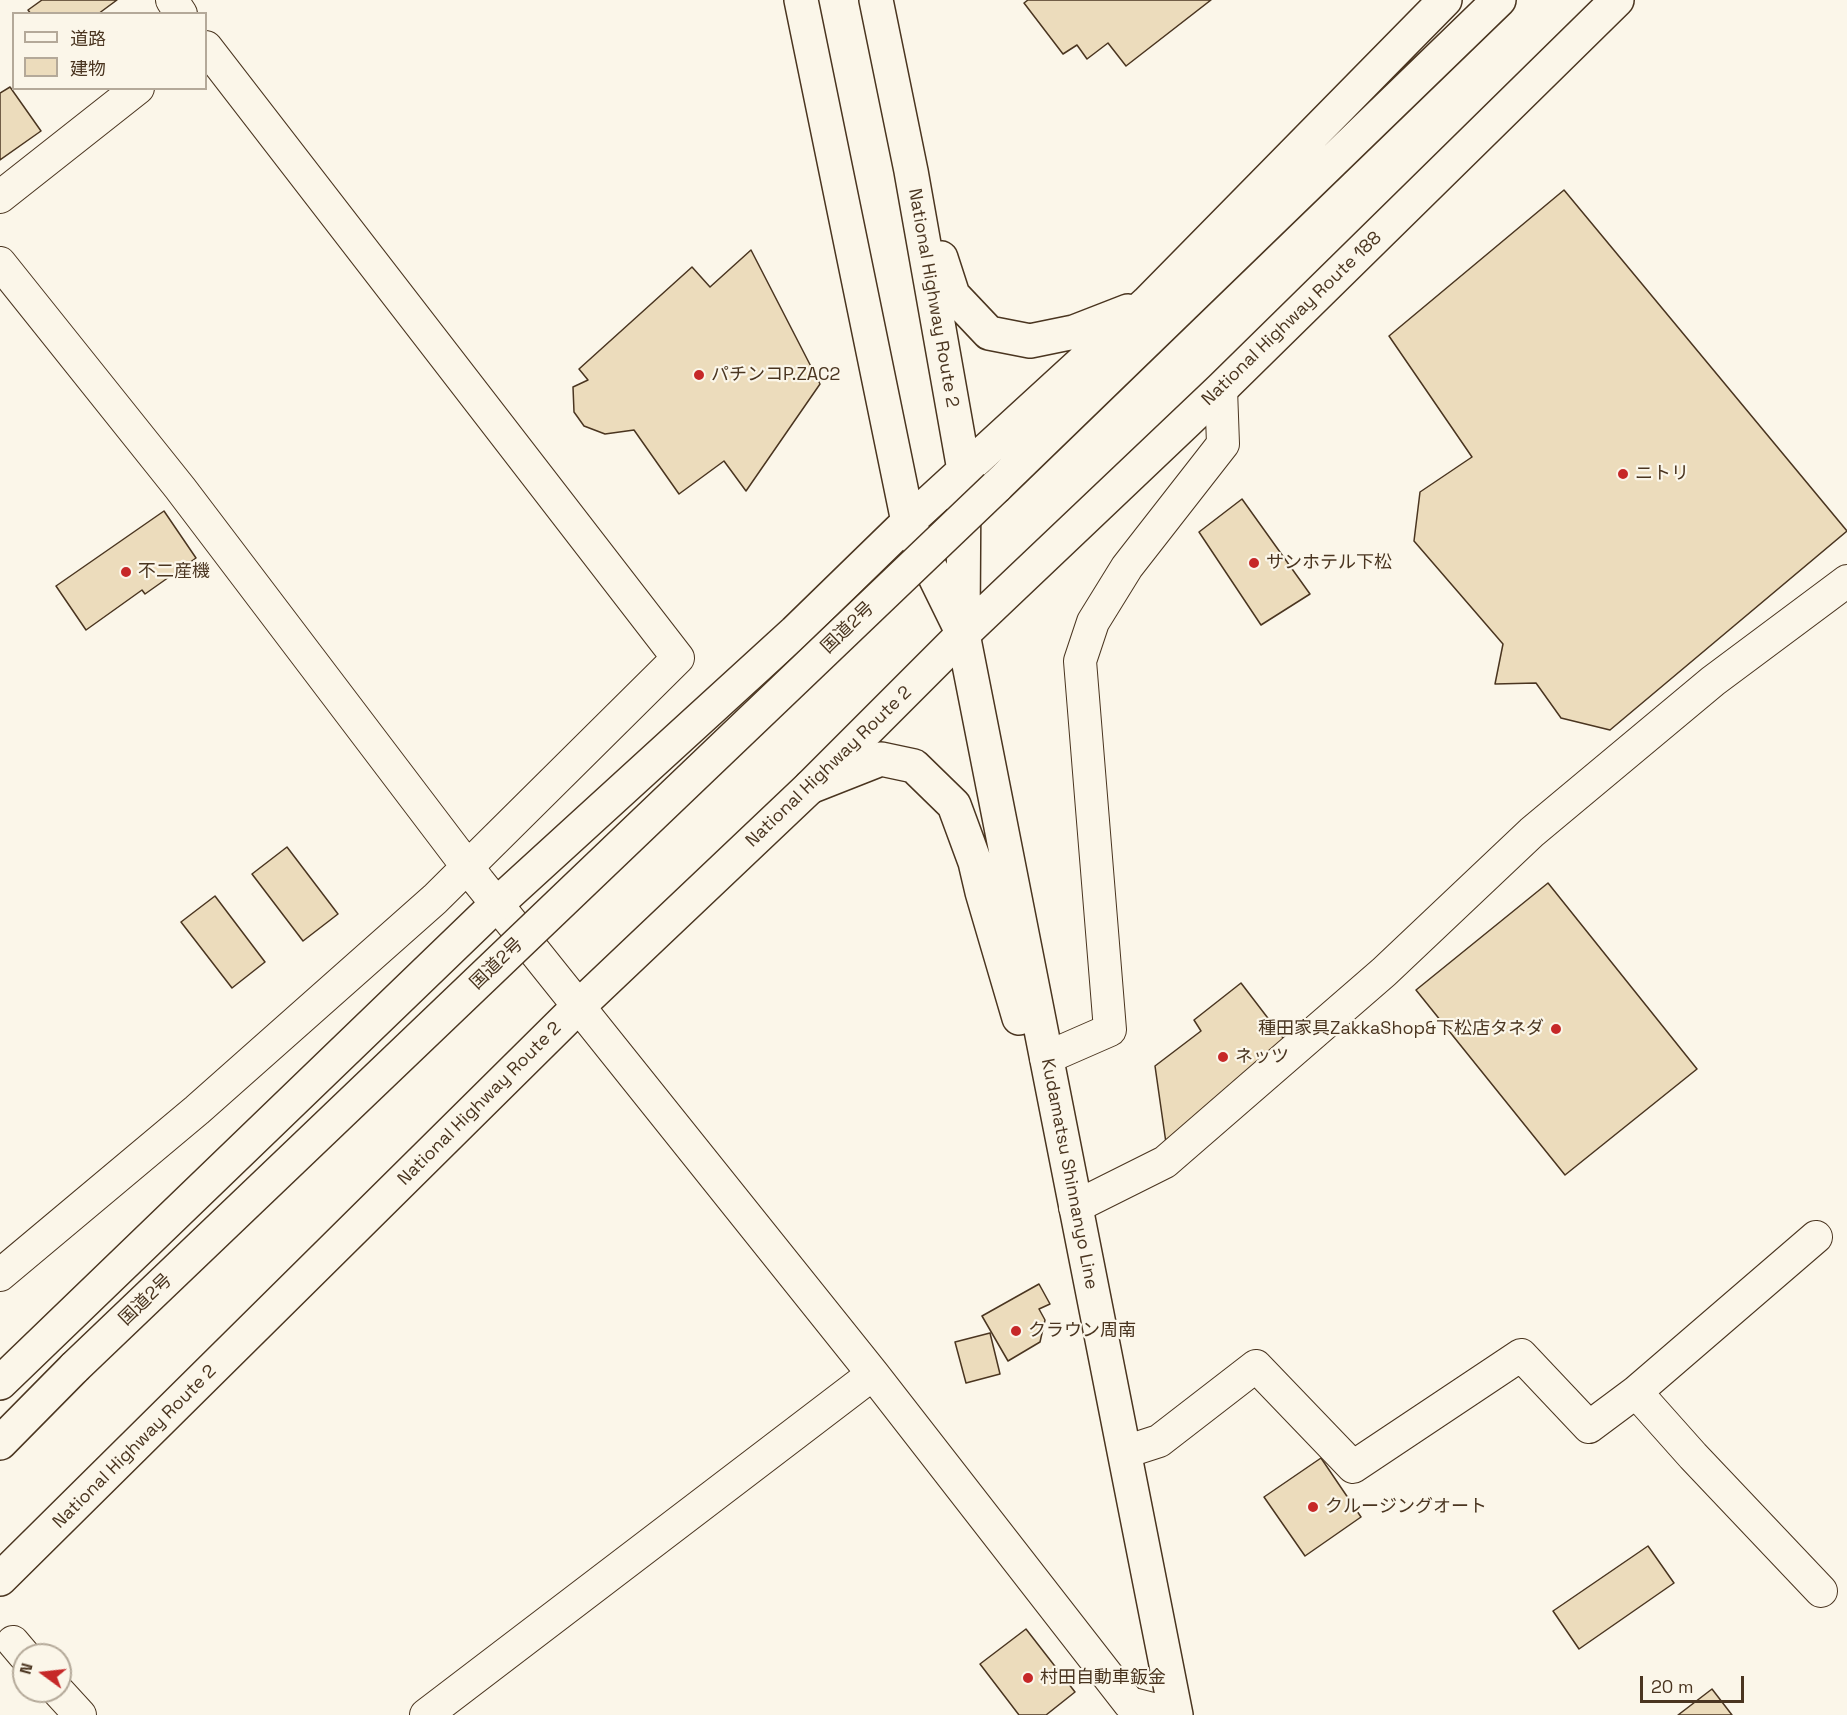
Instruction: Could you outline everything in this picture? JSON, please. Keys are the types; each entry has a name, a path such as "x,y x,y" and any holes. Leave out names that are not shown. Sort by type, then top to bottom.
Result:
{"main road":[{"path":"801,0 908,522 963,634"},
{"name":"National Highway Route 2","path":"0,1579 579,1006 810,787 963,634 964,470 911,171 876,0"},
{"path":"0,1383 497,904 786,640 908,522 1147,303 1445,0"},
{"name":"国道2号","path":"0,1443 75,1367 996,487 1499,0"},
{"name":"National Highway Route 188","path":"963,634 1221,389 1617,0"},
{"path":"911,171 953,295 988,333 1030,341 1074,332 1147,303"},
{"name":"Kudamatsu Shinnanyo Line","path":"963,634 1176,1715"},
{"path":"810,787 881,759 914,766 954,805 975,862 1075,1207"}],"street":[{"path":"0,1275 197,1110 469,868 678,658 207,48"},
{"path":"0,197 135,90"},
{"path":"0,263 180,488 497,904 873,1374 1129,1702 1176,1715"},
{"path":"1046,1058 1110,1030 1080,661 1093,622 1127,567 1223,444 1221,389"},
{"path":"1075,1207 1165,1162 1384,972 1532,832 1713,681 1847,581"},
{"path":"1125,1452 1160,1442 1256,1366 1353,1467 1521,1355 1589,1427 1636,1392 1816,1237"},
{"path":"426,1715 873,1374"},
{"path":"1636,1392 1693,1456 1821,1591"},
{"path":"69,1703 80,1715"}],"building":[{"path":"42,0 117,0 101,12 30,12 28,10"},
{"path":"1028,0 1211,0 1126,66 1108,43 1087,59 1077,45 1063,54 1024,3"},
{"path":"10,87 41,131 0,160 0,93"},
{"name":"ニトリ","path":"1564,190 1847,531 1610,730 1561,718 1536,683 1495,684 1503,644 1414,541 1420,492 1472,457 1389,336"},
{"name":"パチンコP.ZAC2","path":"751,250 820,384 746,491 724,461 679,494 634,430 605,434 584,426 574,412 573,387 588,380 579,369 692,267 710,287"},
{"name":"サンホテル下松","path":"1242,499 1310,594 1261,625 1199,532"},
{"name":"不二産機","path":"164,511 196,558 145,594 142,590 86,630 56,586"},
{"path":"287,847 338,914 303,941 252,874"},
{"name":"種田家具ZakkaShop&下松店タネダ","path":"1548,883 1697,1069 1565,1175 1416,990"},
{"path":"215,896 265,962 232,988 181,922"},
{"name":"ネッツ","path":"1241,983 1290,1047 1166,1143 1155,1066 1201,1031 1194,1020"},
{"name":"クラウン周南","path":"1039,1284 1050,1304 1039,1309 1045,1320 1040,1342 1008,1361 982,1316"},
{"path":"990,1333 1000,1374 966,1383 955,1342"},
{"name":"クルージングオート","path":"1321,1458 1361,1517 1305,1556 1264,1497"},
{"path":"1648,1546 1674,1583 1579,1649 1553,1611"},
{"name":"村田自動車鈑金","path":"1026,1629 1075,1692 1046,1715 1019,1715 980,1664"},
{"path":"1712,1689 1732,1715 1678,1715"}],"place":[{"name":"パチンコP.ZAC2","path":"699,375"},
{"name":"ニトリ","path":"1623,474"},
{"name":"サンホテル下松","path":"1254,563"},
{"name":"不二産機","path":"126,572"},
{"name":"種田家具ZakkaShop&下松店タネダ","path":"1556,1029"},
{"name":"ネッツ","path":"1223,1057"},
{"name":"クラウン周南","path":"1016,1331"},
{"name":"クルージングオート","path":"1313,1507"},
{"name":"村田自動車鈑金","path":"1028,1678"}]}
